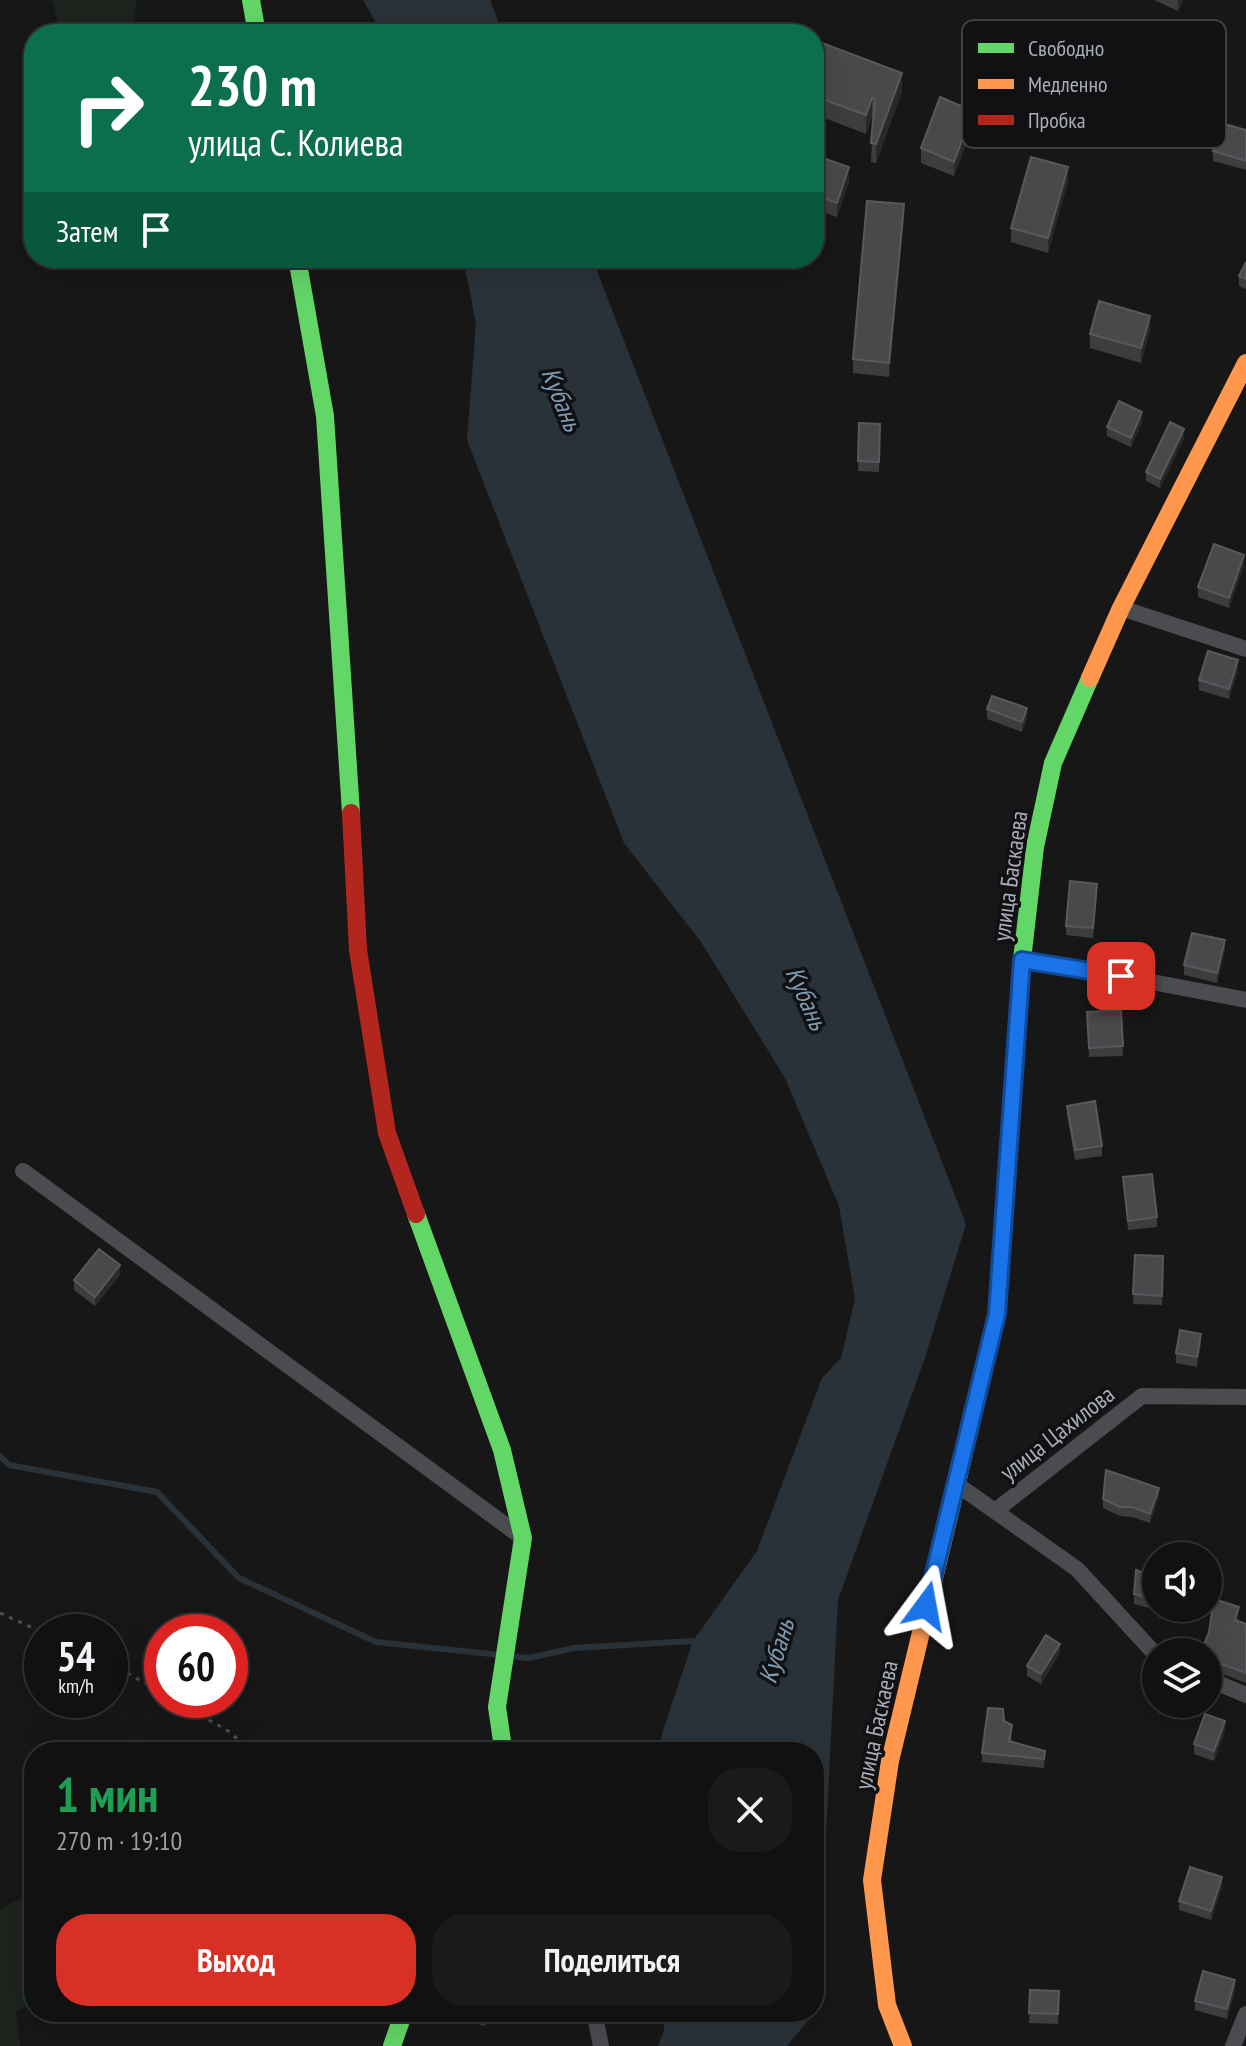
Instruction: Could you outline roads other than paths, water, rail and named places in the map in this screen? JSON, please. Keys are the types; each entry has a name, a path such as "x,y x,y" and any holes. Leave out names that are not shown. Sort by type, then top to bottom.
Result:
{"main road":[{"path":"251,0 255,24"},
{"path":"299,268 325,416 358,950 387,1133 502,1450 523,1538 497,1707 502,1742"},
{"name":"улица Баскаева","path":"903,2046 887,2005 872,1880 890,1761 997,1314 1022,960 1035,847 1053,763 1121,608 1246,363"},
{"path":"392,2046 400,2022"}],"street":[{"path":"1121,608 1246,649"},
{"path":"1022,960 1246,1000"},
{"path":"23,1171 523,1538"},
{"name":"улица Цахилова","path":"995,1511 1142,1396 1246,1397"},
{"path":"955,1483 1077,1569 1142,1640"},
{"path":"1222,1685 1246,1695"},
{"path":"1233,2046 1246,2014"},
{"path":"596,2022 601,2046"}],"water":[{"path":"363,0 490,0 499,24 376,24"},
{"name":"Кубань","path":"465,268 596,268 966,1224 925,1358 838,1600 824,1873 824,1742 661,1742 693,1641 757,1551 822,1378 841,1358 855,1299 839,1206 785,1078 701,942 624,843 467,440 476,323"},
{"path":"664,2022 807,2022 787,2046 658,2046"}],"waterway":[{"path":"0,1456 9,1465 157,1492 239,1578 376,1642 529,1658 574,1648 693,1641 700,1645"}]}
